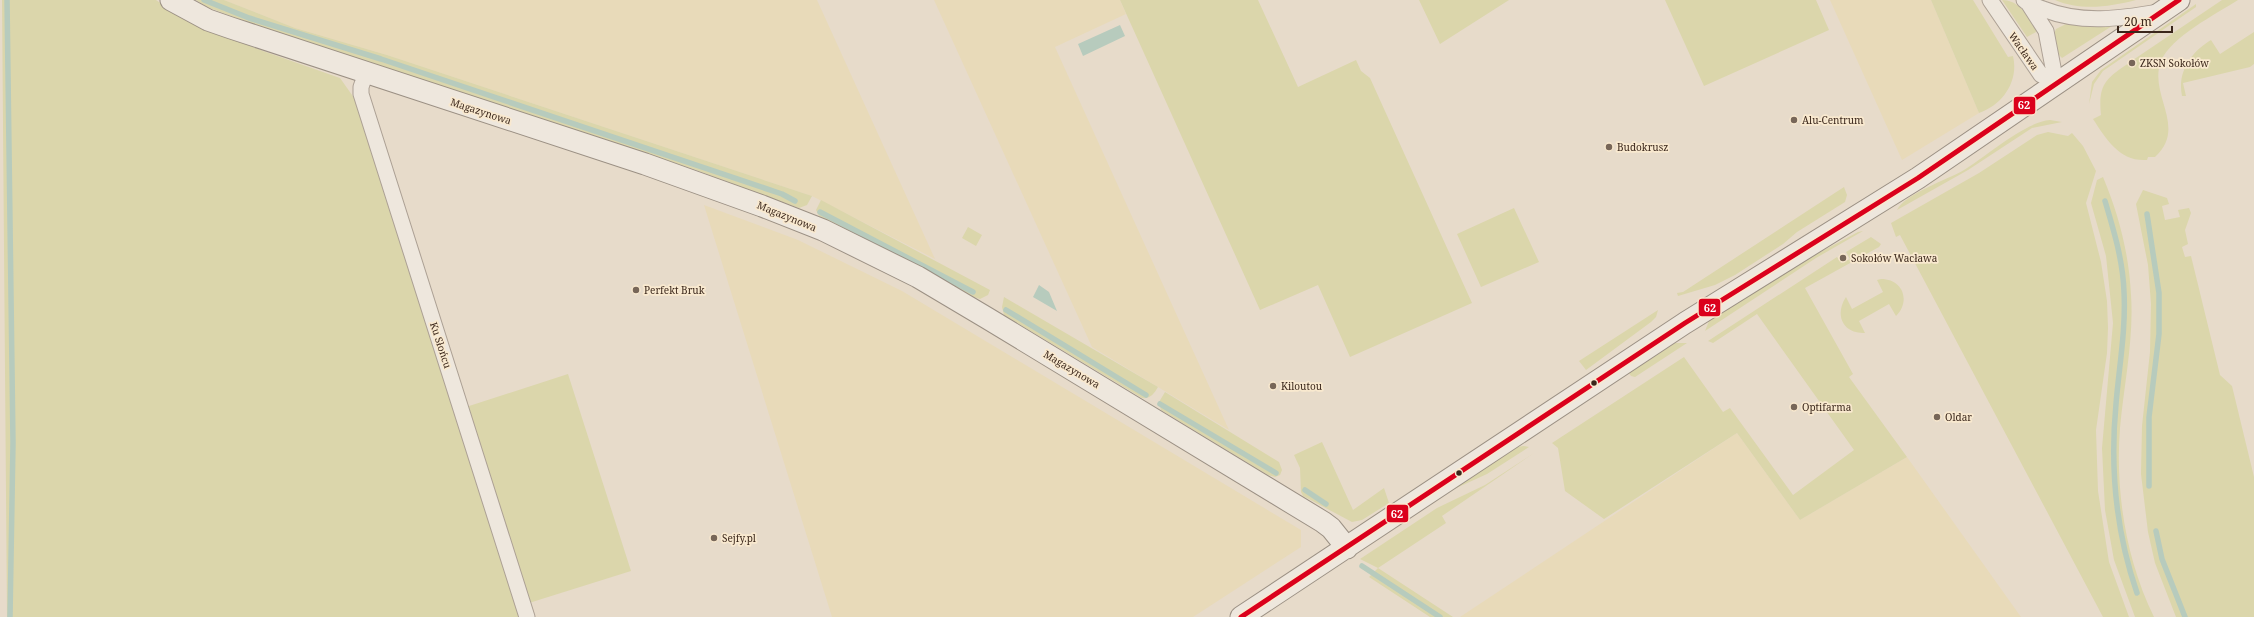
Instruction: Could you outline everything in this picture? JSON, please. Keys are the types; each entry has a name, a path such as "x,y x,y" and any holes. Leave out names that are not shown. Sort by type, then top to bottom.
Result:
{"street":[{"name":"Magazynowa","path":"172,0 208,20 645,164 748,200 823,230 873,254 987,318 1324,522 1347,548"},
{"name":"Wacława","path":"1990,0 2041,75 2056,83"},
{"name":"Wacława","path":"2026,2 2046,31 2056,83"},
{"name":"Wacława","path":"2026,2 2054,13 2091,19 2128,17 2171,6"},
{"path":"1241,617 1692,319 1918,178 2171,6"},
{"name":"Ku Słońcu","path":"366,73 361,87 361,94 527,617"}],"shaded area":[{"path":"2,0 156,0 182,18 263,51 340,78 357,102 521,617 7,617"},
{"path":"196,0 224,0 295,28 387,55 812,196 807,205 799,208 693,169 266,29 207,7"},
{"path":"224,0 817,0 935,259 812,196 387,55 295,28"},
{"path":"934,0 1120,0 1126,14 1055,47 1229,430 1092,347"},
{"path":"1120,0 1258,0 1298,87 1356,60 1361,71 1370,78 1472,303 1350,357 1318,285 1260,310"},
{"path":"1419,0 1509,0 1440,44"},
{"path":"1665,0 1816,0 1829,30 1704,86"},
{"path":"1830,0 1931,0 1979,113 1902,160"},
{"path":"1931,0 1973,0 2008,57 2013,56 2014,74 2011,83 2002,98 1988,109 1979,113"},
{"path":"2002,0 2018,5 2037,28 2036,32 2027,37"},
{"path":"2055,0 2136,0 2105,6 2085,7 2075,6"},
{"path":"2222,0 2238,0 2184,35 2166,52 2161,61 2158,74 2159,86 2168,122 2168,134 2164,146 2155,157 2148,157 2147,160 2137,160 2121,153 2103,134 2093,119 2101,115 2101,96 2105,84 2114,74 2129,63 2132,66 2135,63 2133,60"},
{"path":"2196,4 2196,7 2103,71 2094,84 2089,104 2092,82 2101,70"},
{"path":"2066,24 2112,26 2062,58 2058,54 2054,34 2056,29"},
{"path":"1120,25 1125,36 1083,56 1078,44"},
{"path":"2254,32 2254,64 2250,67 2183,83 2186,96 2182,96 2181,87 2184,71 2197,50 2211,40 2220,54"},
{"path":"2050,120 2062,122 2032,128 1968,170 1897,210 1909,198 1964,170 2006,140 2040,122"},
{"path":"2048,132 2068,136 2072,133 2083,146 2096,171 2086,203 2101,262 2107,301 2108,328 2107,353 2096,430 2098,491 2109,562 2129,617 2103,617 1900,235 1896,237 1891,223 1979,173 2037,135"},
{"path":"2103,177 2114,206 2122,235 2130,280 2132,312 2130,345 2120,428 2119,476 2121,500 2136,572 2154,617 2135,617 2114,560 2105,510 2102,448 2113,323 2106,256 2091,203 2097,180"},
{"path":"1844,187 1847,195 1845,202 1797,232 1783,244 1735,275 1715,285 1678,296 1677,293 1683,292"},
{"path":"2143,190 2167,198 2169,204 2162,206 2165,220 2180,217 2178,210 2189,208 2191,213 2185,230 2188,244 2182,247 2185,257 2191,256 2220,375 2232,386 2254,477 2254,617 2176,617 2155,563 2148,532 2141,474 2142,426 2150,352 2151,304 2148,265 2136,204"},
{"path":"821,200 990,290 988,295 980,299 974,297 905,258 819,216 816,210"},
{"path":"704,205 798,240 902,291 1301,530 1301,547 1193,617 832,617"},
{"path":"1514,208 1539,262 1481,287 1457,234"},
{"path":"968,227 982,235 976,246 962,238"},
{"path":"1863,231 1816,258 1705,331 1709,321 1723,312 1809,258 1858,232"},
{"path":"1871,237 1881,244 1879,247 1805,288 1853,374 1849,377 1907,457 1800,520 1737,433 1604,519 1565,491 1558,448 1552,443 1684,357 1723,412 1730,408 1793,495 1854,450 1757,314 1713,343 1708,341 1837,257 1841,263 1850,259 1846,252"},
{"path":"1877,280 1889,280 1899,287 1904,298 1901,310 1896,316 1889,304 1859,321 1865,333 1857,332 1846,327 1841,317 1841,310 1842,304 1846,297 1852,309 1883,292"},
{"path":"1039,285 1049,292 1057,311 1033,297"},
{"path":"1004,297 1158,387 1155,392 1152,396 1142,398 1004,315 1002,307"},
{"path":"1658,310 1656,317 1651,322 1586,370 1579,361"},
{"path":"1675,343 1687,343 1635,377 1631,376 1629,373"},
{"path":"568,374 631,571 529,603 466,407"},
{"path":"1165,392 1279,462 1282,470 1280,475 1275,477 1268,475 1161,410 1159,402"},
{"path":"1737,433 1800,520 1907,457 2021,617 1460,617"},
{"path":"1322,442 1353,510 1384,488 1389,503 1362,520 1352,522 1303,496 1301,492 1300,468 1294,455"},
{"path":"1517,447 1529,447 1487,474 1441,495"},
{"path":"1534,453 1442,516 1446,523 1378,568 1360,559 1437,508 1485,485"},
{"path":"1378,568 1453,617 1430,617 1369,577"}],"waterway":[{"path":"7,0 13,443 10,617"},
{"path":"204,0 249,18 381,59 782,194 795,201"},
{"path":"2105,201 2120,257 2124,292 2123,334 2114,428 2114,475 2116,499 2124,547 2137,593"},
{"path":"820,212 973,292"},
{"path":"2147,214 2159,293 2159,334 2149,417 2149,486"},
{"path":"1006,310 1146,395"},
{"path":"1160,404 1276,473"},
{"path":"1305,490 1326,504"},
{"path":"2156,531 2162,559 2185,617"},
{"path":"1362,566 1440,617"}],"transit line":[{"name":"62","path":"1241,617 1685,323 1918,178 2179,0"}],"place":[{"name":"ZKSN Sokołów","path":"2132,63"},
{"name":"Alu-Centrum","path":"1794,120"},
{"name":"Budokrusz","path":"1609,147"},
{"name":"Sokołów Wacława","path":"1843,258"},
{"name":"Perfekt Bruk","path":"636,290"},
{"name":"Kiloutou","path":"1273,386"},
{"name":"Optifarma","path":"1794,407"},
{"name":"Oldar","path":"1937,417"},
{"name":"Sejfy.pl","path":"714,538"}]}
